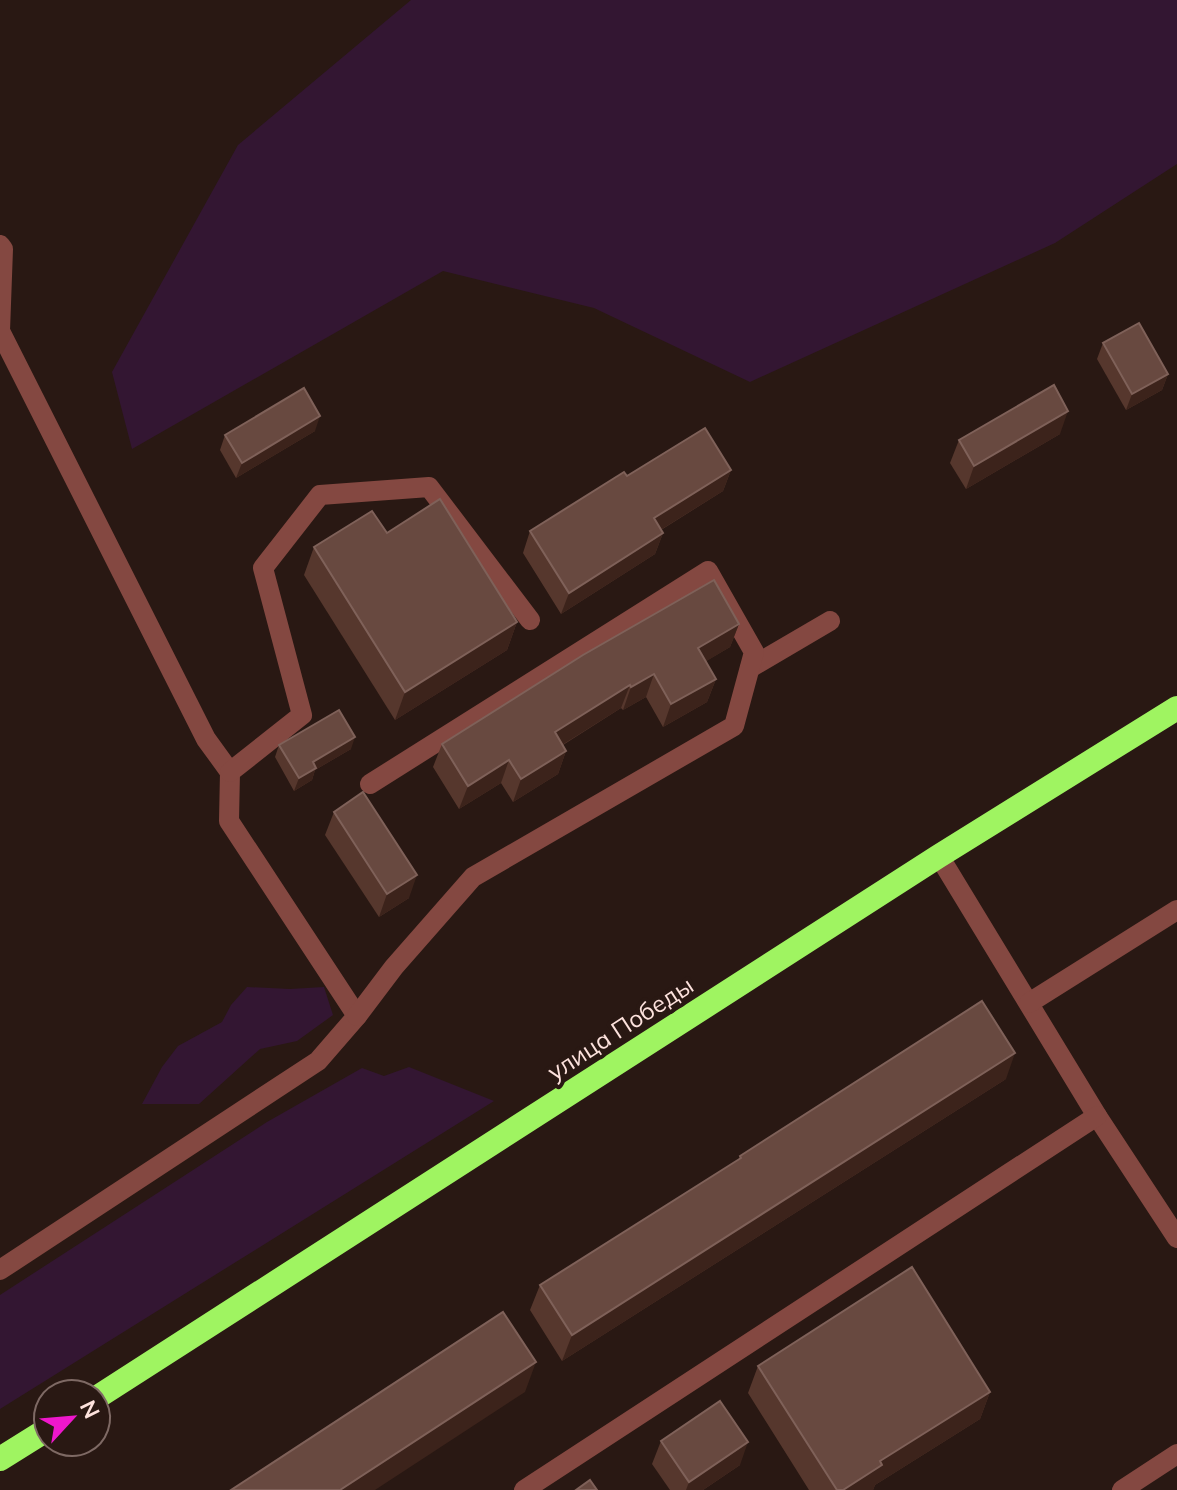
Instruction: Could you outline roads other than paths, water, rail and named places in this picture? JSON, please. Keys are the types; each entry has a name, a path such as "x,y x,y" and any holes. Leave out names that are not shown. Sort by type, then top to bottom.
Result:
{"highway":[{"name":"улица Победы","path":"112,1388 939,856 1177,708"},
{"path":"0,1459 32,1439"}],"street":[{"path":"0,245 3,249 0,331 206,739 230,772 229,821 357,1016"},
{"path":"230,772 302,715 263,568 320,495 429,487 530,620"},
{"path":"0,1270 318,1061 394,967 473,877 734,726 754,652 708,571 370,784"},
{"path":"750,668 830,621"},
{"path":"939,856 1097,1116 1177,1238"},
{"path":"1029,1003 1177,910"},
{"path":"524,1490 1097,1116"},
{"path":"1122,1490 1177,1454"}]}
